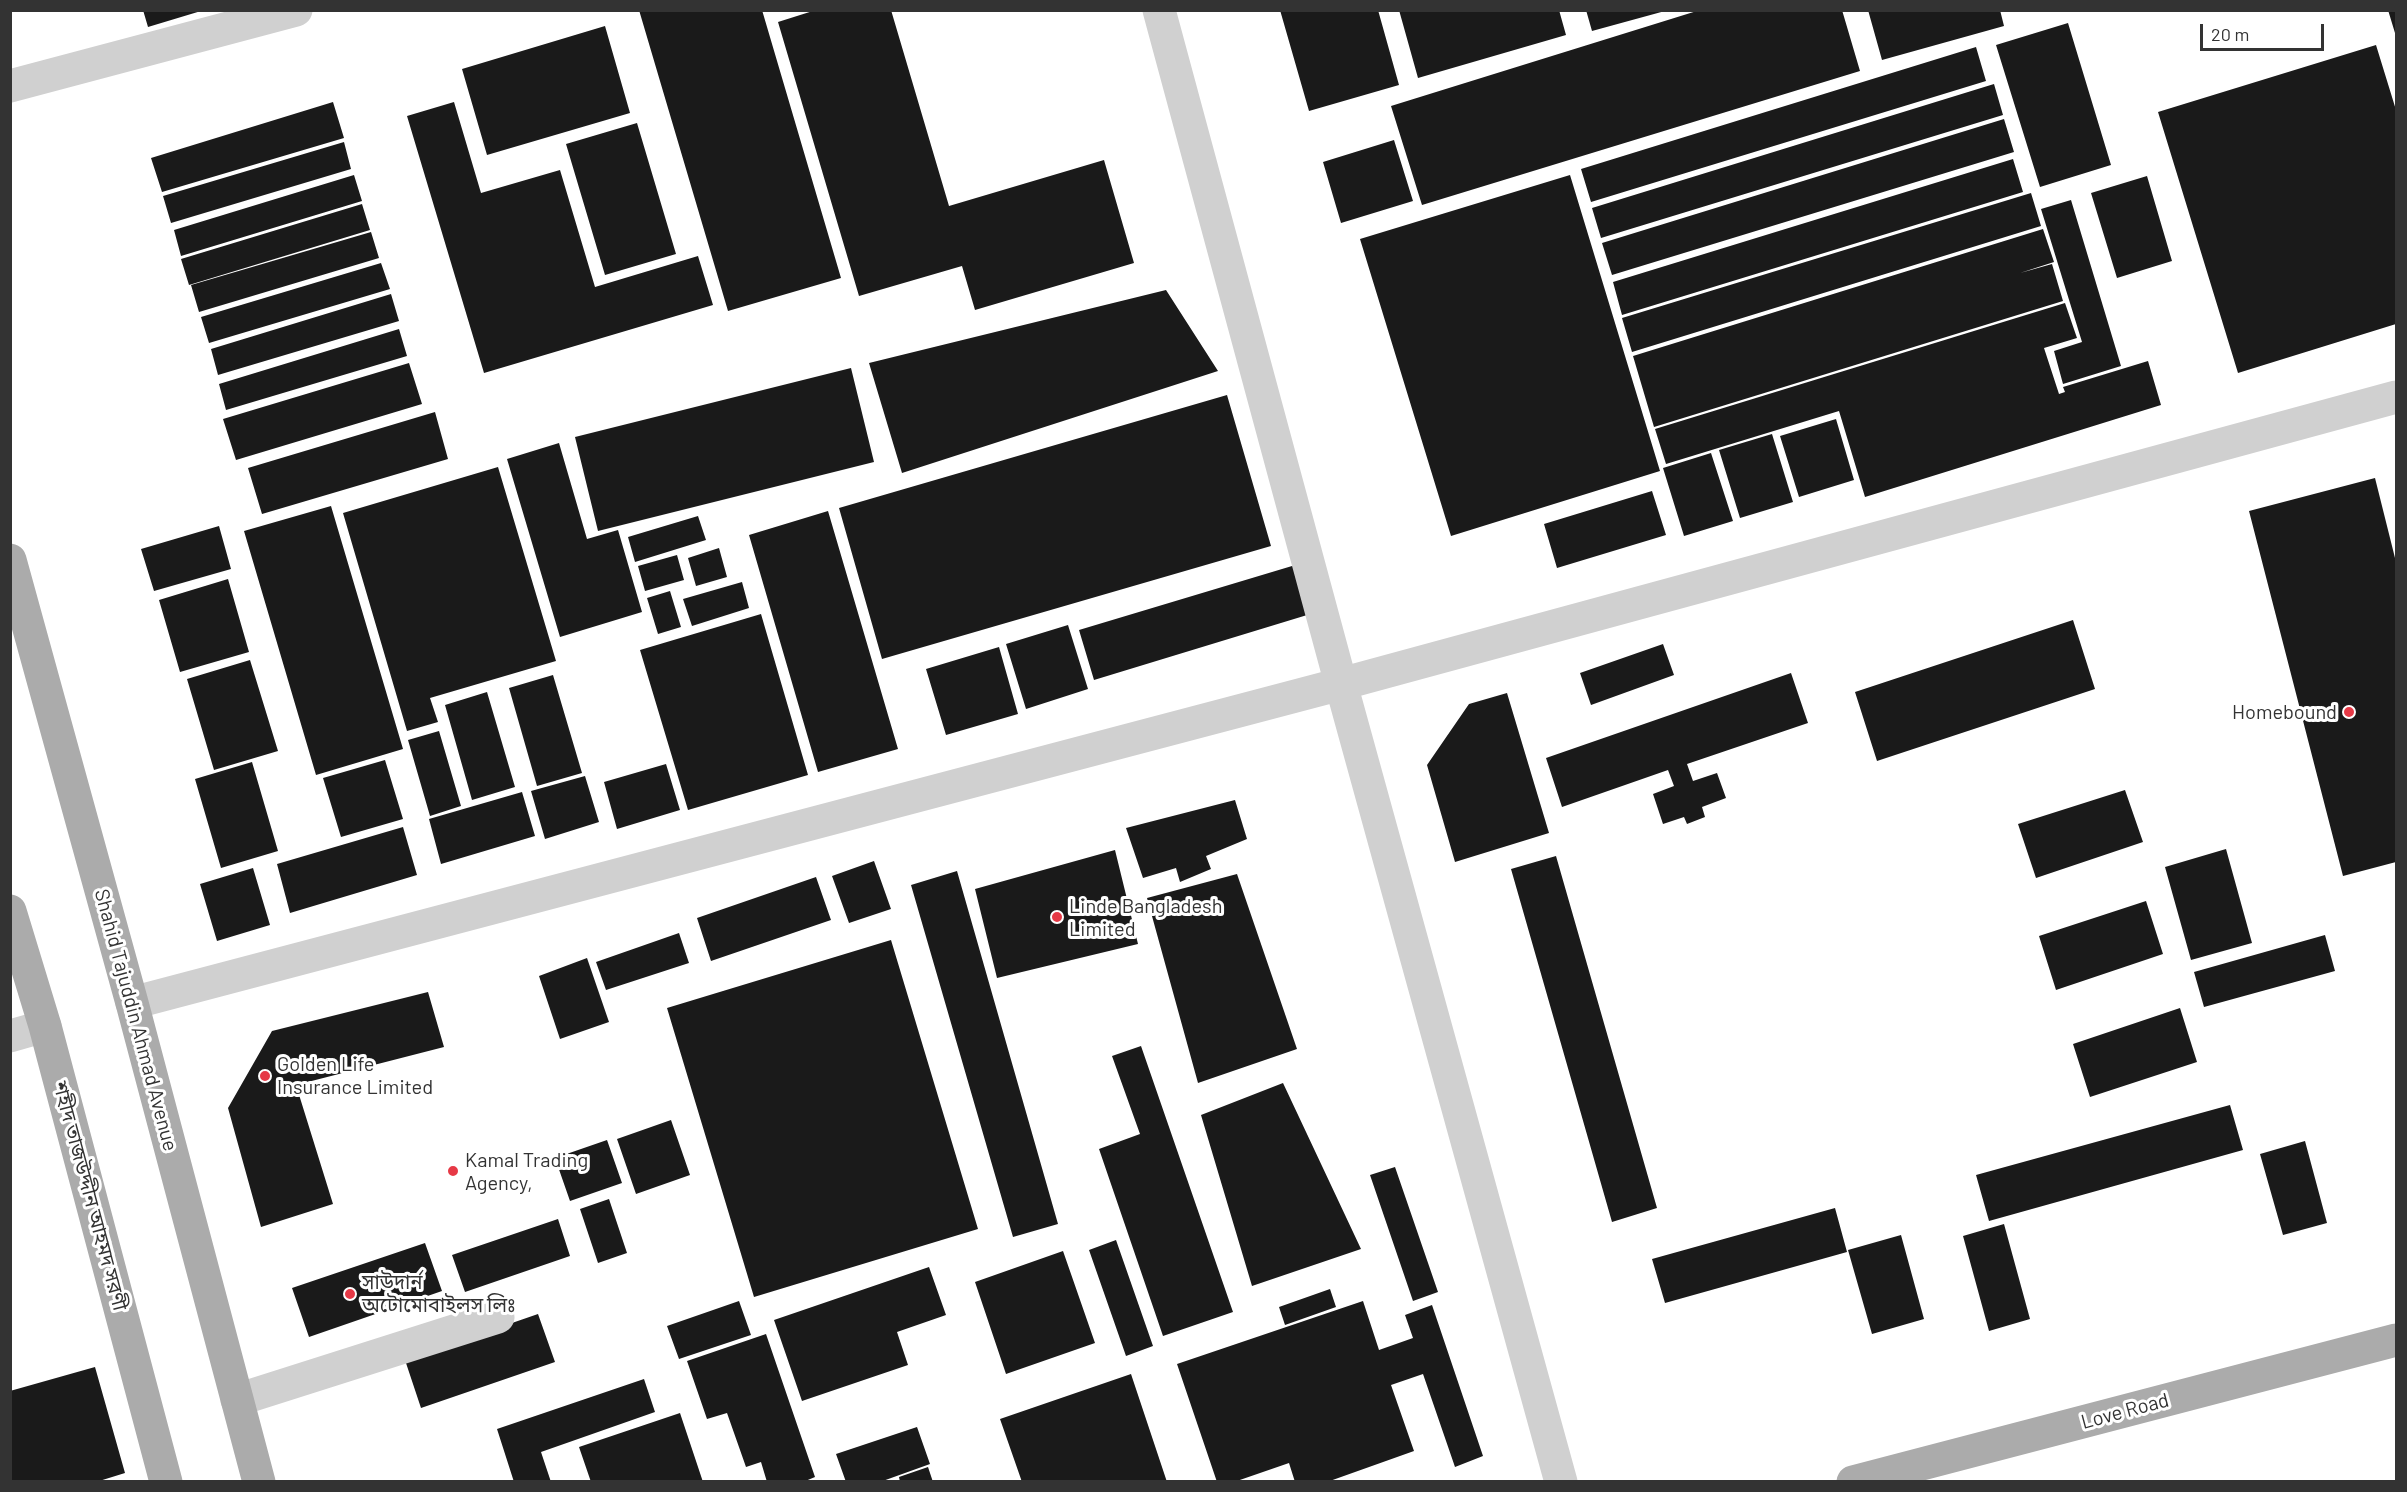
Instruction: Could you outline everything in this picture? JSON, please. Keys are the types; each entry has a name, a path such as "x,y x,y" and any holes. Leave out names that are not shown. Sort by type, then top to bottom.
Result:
{"main road":[{"name":"Shahid Tajuddin Ahmad Avenue","path":"10,560 132,1003 259,1482"},
{"name":"শহীদ তাজউদ্দীন আহমদ সরণী","path":"10,911 45,1026 166,1482"},
{"name":"Love Road","path":"1852,1482 2397,1340"}],"street":[{"path":"10,86 296,10"},
{"path":"1159,10 1341,684 1561,1482"},
{"path":"132,1003 1341,684 2397,397"},
{"path":"10,1036 45,1026"},
{"path":"237,1400 498,1317"}],"building":[{"path":"143,10 201,10 201,11 148,27"},
{"path":"639,10 762,10 841,278 728,311"},
{"path":"816,10 891,10 949,206 1104,160 1134,263 975,310 962,266 859,296 778,22"},
{"path":"1280,10 1378,10 1399,85 1309,111"},
{"path":"1399,10 1559,10 1566,35 1418,78"},
{"path":"1586,10 1665,10 1665,11 1592,31"},
{"path":"1700,10 1842,10 1860,71 1422,205 1391,106"},
{"path":"1868,10 2000,10 2004,26 1882,60"},
{"path":"2388,10 2396,10 2395,33"},
{"path":"2068,23 2111,165 2040,187 1996,45"},
{"path":"605,26 630,113 487,155 462,69"},
{"path":"2376,45 2396,110 2396,324 2238,373 2158,112"},
{"path":"1976,47 1986,81 1591,202 1581,169"},
{"path":"1994,84 2003,115 1601,238 1592,208"},
{"path":"333,102 344,138 162,192 151,158"},
{"path":"454,102 481,193 560,170 595,287 698,256 713,305 484,373 407,116"},
{"path":"2004,119 2014,152 1612,275 1602,243"},
{"path":"637,123 676,254 605,275 566,144"},
{"path":"1394,140 1413,201 1341,223 1323,162"},
{"path":"344,142 351,169 171,223 163,196"},
{"path":"2013,159 2023,192 1622,315 1613,282"},
{"path":"354,175 362,201 181,256 174,230"},
{"path":"1570,175 1660,471 1451,536 1360,239"},
{"path":"2147,176 2172,261 2117,278 2091,193"},
{"path":"2031,193 2041,226 1632,352 1622,318"},
{"path":"2071,200 2121,366 2063,384 2054,351 2082,342 2041,209"},
{"path":"362,204 370,230 189,285 181,259"},
{"path":"2043,229 2054,262 2020,273 2052,264 2063,301 1654,427 1633,356"},
{"path":"371,232 379,258 199,312 191,285"},
{"path":"381,263 390,289 209,343 201,317"},
{"path":"1166,290 1218,371 902,473 869,363"},
{"path":"391,294 399,321 218,375 211,349"},
{"path":"2065,303 2077,338 2044,348 2059,394 2065,392 2063,387 2148,361 2161,405 1865,497 1839,411 1666,464 1655,429"},
{"path":"399,329 407,356 226,410 219,384"},
{"path":"409,363 422,404 236,460 223,419"},
{"path":"851,368 874,462 598,531 575,437"},
{"path":"1227,395 1271,546 882,659 839,508"},
{"path":"435,412 448,459 262,514 248,468"},
{"path":"1836,419 1854,480 1799,497 1780,436"},
{"path":"1772,434 1793,502 1740,518 1719,450"},
{"path":"559,443 587,539 618,530 642,612 560,637 507,459"},
{"path":"1711,453 1733,521 1684,536 1663,468"},
{"path":"498,467 556,661 430,698 438,722 407,731 343,513"},
{"name":"Homebound","path":"2375,478 2396,562 2396,862 2343,876 2249,511"},
{"path":"1652,491 1666,535 1557,568 1544,524"},
{"path":"331,506 403,749 316,775 244,531"},
{"path":"828,511 898,749 818,772 749,535"},
{"path":"698,516 706,540 635,562 628,537"},
{"path":"219,526 231,569 154,591 141,549"},
{"path":"719,548 727,577 696,586 688,558"},
{"path":"677,555 684,580 645,591 638,566"},
{"path":"1302,563 1317,612 1094,680 1079,630"},
{"path":"228,579 249,652 180,672 159,600"},
{"path":"742,582 749,608 692,626 683,599"},
{"path":"670,591 681,627 658,634 647,598"},
{"path":"761,614 808,775 688,810 640,650"},
{"path":"2073,620 2095,689 1877,761 1855,692"},
{"path":"1068,625 1088,689 1026,709 1006,644"},
{"path":"1663,644 1674,675 1591,705 1580,673"},
{"path":"999,647 1018,714 946,735 926,669"},
{"path":"250,660 278,751 214,770 187,679"},
{"path":"1791,673 1808,723 1687,764 1693,781 1717,773 1726,798 1702,807 1705,817 1687,824 1684,817 1663,824 1653,794 1674,786 1668,770 1562,807 1546,758"},
{"path":"553,675 582,773 537,786 509,688"},
{"path":"487,692 515,787 472,800 445,705"},
{"path":"1507,693 1549,833 1455,862 1427,765 1469,704"},
{"path":"439,731 461,806 430,816 408,740"},
{"path":"385,760 403,819 341,837 323,778"},
{"path":"252,762 278,851 221,868 195,779"},
{"path":"666,764 680,810 617,829 604,782"},
{"path":"585,776 599,822 545,839 531,791"},
{"path":"2125,790 2143,842 2036,878 2018,824"},
{"path":"522,792 535,836 441,864 429,819"},
{"path":"1235,800 1247,839 1206,856 1211,869 1180,882 1176,868 1143,878 1126,828"},
{"path":"403,827 417,875 290,913 277,864"},
{"path":"2226,849 2252,943 2191,960 2165,867"},
{"name":"Linde Bangladesh Limited","path":"1115,850 1138,944 997,978 975,889"},
{"path":"1556,856 1657,1208 1612,1222 1511,869"},
{"path":"874,861 891,909 849,923 832,876"},
{"path":"253,868 270,925 217,941 200,884"},
{"path":"957,871 1058,1224 1013,1237 911,885"},
{"path":"1237,874 1297,1049 1198,1083 1147,898"},
{"path":"816,877 831,920 711,961 697,918"},
{"path":"2146,901 2163,954 2056,990 2039,936"},
{"path":"679,933 689,963 606,990 596,962"},
{"path":"2325,935 2335,971 2204,1007 2194,972"},
{"path":"891,940 978,1229 754,1297 667,1008"},
{"path":"587,958 609,1022 560,1039 539,976"},
{"path":"428,992 444,1047 296,1085 333,1204 261,1227 228,1108 272,1031"},
{"path":"2180,1008 2197,1062 2090,1097 2073,1044"},
{"path":"1141,1046 1233,1312 1163,1336 1099,1149 1140,1134 1112,1056"},
{"path":"1283,1083 1361,1249 1252,1286 1201,1115"},
{"path":"2230,1105 2243,1150 1989,1221 1976,1175"},
{"path":"671,1120 690,1175 636,1194 617,1139"},
{"path":"607,1140 622,1183 570,1201 555,1158"},
{"path":"2305,1141 2327,1223 2283,1235 2260,1154"},
{"path":"1395,1167 1438,1292 1413,1301 1370,1175"},
{"path":"609,1199 627,1253 598,1263 580,1209"},
{"path":"1835,1208 1847,1252 1665,1303 1652,1259"},
{"path":"558,1219 570,1256 465,1292 452,1255"},
{"path":"2004,1224 2030,1319 1989,1331 1963,1236"},
{"path":"1901,1235 1924,1319 1872,1334 1848,1250"},
{"path":"1116,1240 1153,1346 1126,1356 1089,1250"},
{"path":"425,1243 442,1291 309,1337 292,1288"},
{"path":"1063,1251 1095,1343 1006,1374 975,1282"},
{"path":"929,1267 946,1315 897,1332 908,1365 802,1401 774,1320"},
{"path":"1330,1289 1336,1307 1285,1325 1279,1307"},
{"path":"739,1301 751,1335 679,1359 667,1326"},
{"path":"1363,1301 1379,1350 1413,1338 1405,1315 1432,1305 1483,1456 1455,1467 1423,1374 1391,1385 1414,1451 1327,1482 1295,1482 1289,1463 1234,1482 1217,1482 1177,1364"},
{"path":"538,1314 555,1362 421,1408 405,1360"},
{"path":"766,1334 815,1477 803,1482 767,1482 761,1462 746,1467 727,1413 707,1419 687,1361"},
{"path":"95,1367 125,1473 96,1482 10,1482 10,1391"},
{"path":"1131,1374 1167,1482 1022,1482 1000,1419"},
{"path":"644,1379 655,1412 541,1452 551,1482 514,1482 497,1429"},
{"path":"680,1413 703,1482 591,1482 579,1447"},
{"path":"917,1427 930,1464 880,1482 846,1482 836,1454"},
{"path":"928,1467 933,1482 900,1482 899,1477"}],"place":[{"name":"Homebound","path":"2349,712"},
{"name":"Linde Bangladesh Limited","path":"1057,917"},
{"name":"Golden Life Insurance Limited","path":"265,1076"},
{"name":"Kamal Trading Agency,","path":"453,1171"},
{"name":"সাউদার্ন অটোমোবাইলস লিঃ","path":"350,1294"}]}
